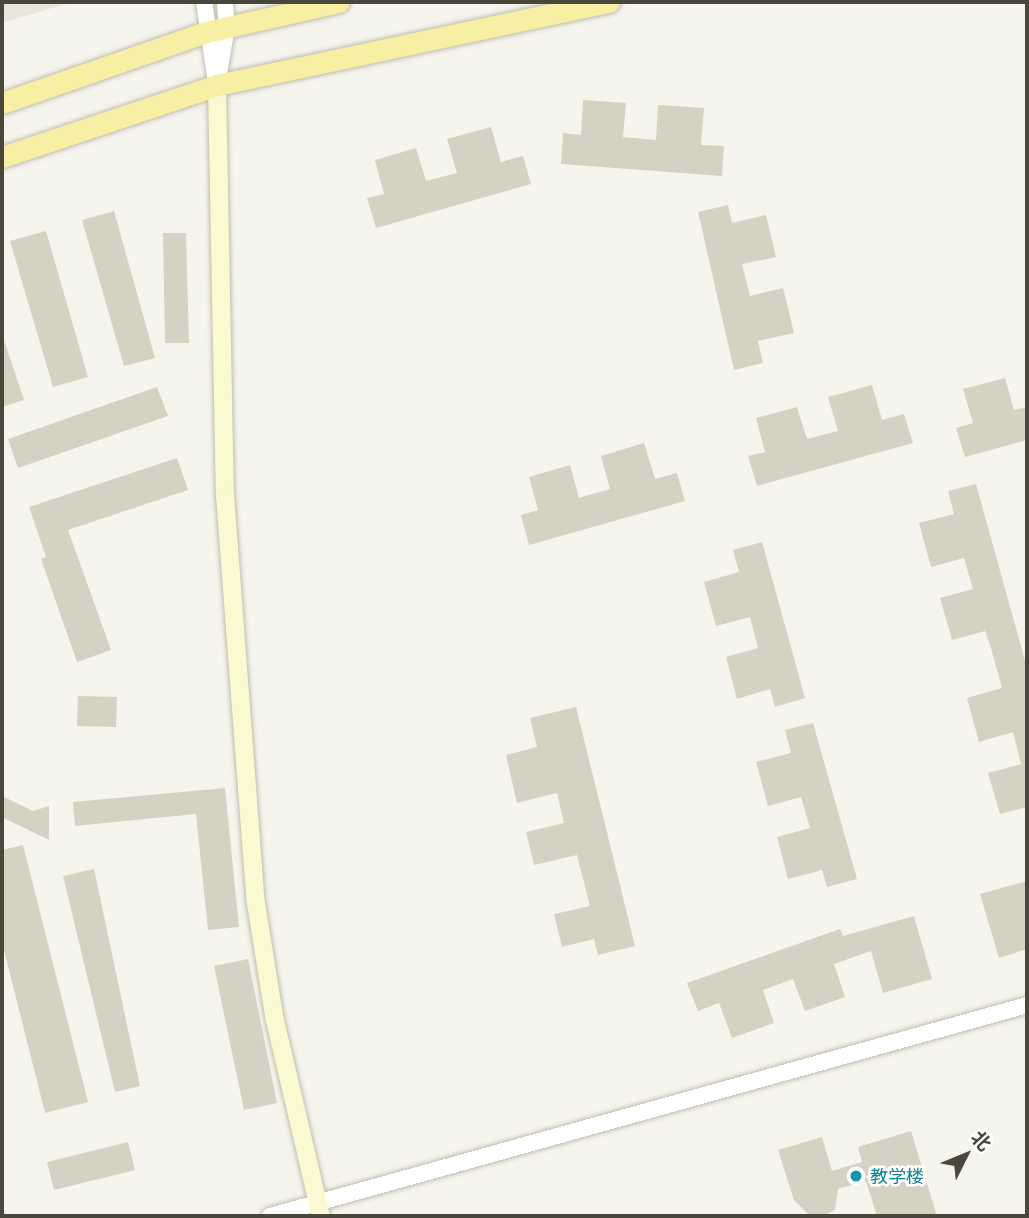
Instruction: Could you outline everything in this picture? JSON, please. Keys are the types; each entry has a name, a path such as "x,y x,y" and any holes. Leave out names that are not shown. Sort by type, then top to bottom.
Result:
{"main road":[{"path":"2,103 217,29 339,2"},
{"path":"2,157 217,85 609,2"},
{"path":"217,85 226,495 256,903 274,1016 320,1210"}],"street":[{"path":"204,2 217,29"},
{"path":"217,85 217,29 225,2"},
{"path":"270,1216 320,1210 1027,1005"}],"shaded area":[{"path":"2,2 72,2 2,23"}],"building":[{"path":"583,100 626,103 623,137 656,140 658,105 704,108 701,145 724,146 722,176 561,164 563,133 581,135"},
{"path":"491,127 501,162 523,156 531,184 376,228 367,198 384,194 375,160 416,148 426,181 457,173 447,139"},
{"path":"728,205 732,223 766,215 776,257 742,264 750,296 783,288 794,333 758,341 763,363 734,370 698,212"},
{"path":"114,211 155,358 124,366 82,220"},
{"path":"46,231 88,377 53,387 10,241"},
{"path":"163,233 186,233 189,343 165,343"},
{"path":"4,340 24,400 2,407 2,341"},
{"path":"1005,378 1014,410 1027,407 1027,440 965,457 956,428 973,423 963,389"},
{"path":"872,385 882,420 904,414 913,443 757,486 748,456 765,452 756,418 797,407 807,439 838,431 828,397"},
{"path":"157,387 168,416 18,468 8,439"},
{"path":"644,443 655,479 677,473 685,501 529,545 521,515 538,510 529,477 570,465 579,498 610,489 601,456"},
{"path":"177,458 188,490 68,530 111,650 77,662 41,559 46,557 29,507"},
{"path":"976,484 1027,668 1027,807 1000,814 988,773 1021,764 1013,732 979,742 967,698 1002,688 991,648 985,631 952,640 940,598 973,589 964,558 931,567 919,523 954,514 948,491"},
{"path":"762,542 805,698 775,707 770,689 737,699 726,657 758,648 750,617 716,626 704,582 739,572 733,550"},
{"path":"78,696 117,697 116,727 77,726"},
{"path":"576,707 635,946 598,955 594,939 562,947 554,914 590,906 577,855 534,865 526,832 564,823 557,793 517,803 506,755 537,747 530,718"},
{"path":"813,723 857,879 827,887 822,870 788,879 777,837 810,828 801,797 768,806 756,762 791,753 785,730"},
{"path":"225,788 239,927 208,930 196,814 75,826 73,802"},
{"path":"2,796 33,811 49,806 49,840 2,817"},
{"path":"23,845 88,1102 45,1113 2,942 2,850"},
{"path":"94,869 140,1086 115,1092 63,876"},
{"path":"1027,881 1027,949 999,958 980,894"},
{"path":"914,916 932,979 883,993 871,951 834,964 845,997 805,1011 793,979 763,990 774,1023 732,1038 719,1003 698,1011 687,983 840,929 843,936"},
{"path":"248,959 277,1103 244,1110 214,966"},
{"name":"教学楼","path":"911,1131 937,1216 877,1216 866,1181 838,1189 835,1210 823,1216 810,1216 794,1200 778,1150 822,1137 832,1171 862,1162 858,1147"},
{"path":"128,1142 135,1170 54,1190 47,1162"}],"place":[{"name":"教学楼","path":"856,1176"}]}
